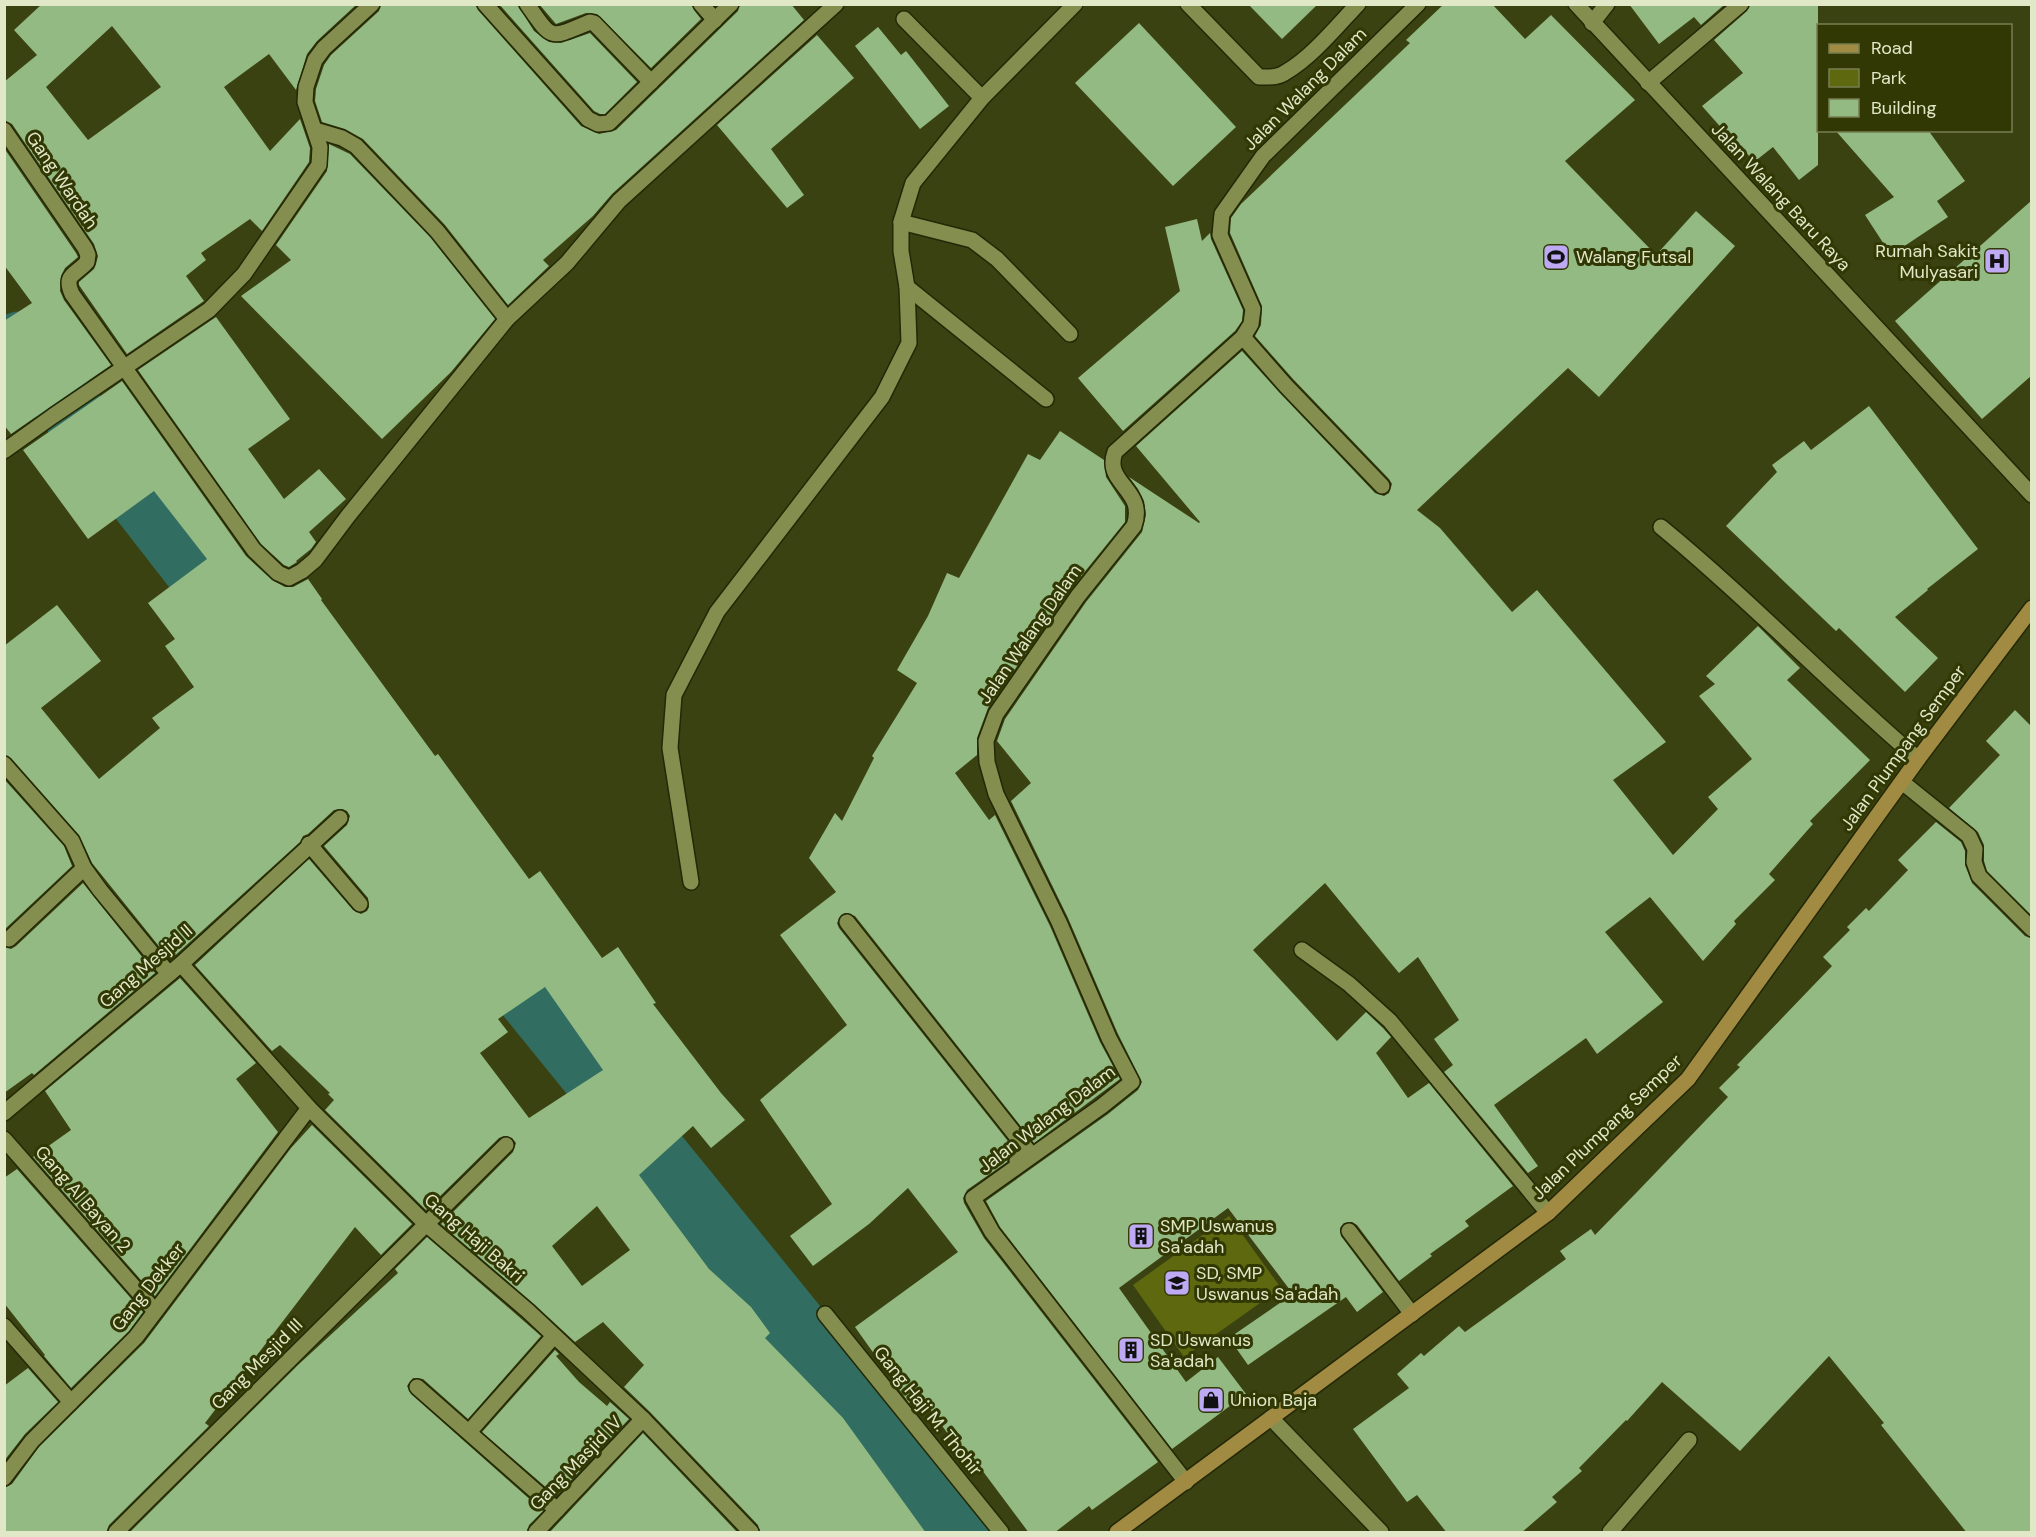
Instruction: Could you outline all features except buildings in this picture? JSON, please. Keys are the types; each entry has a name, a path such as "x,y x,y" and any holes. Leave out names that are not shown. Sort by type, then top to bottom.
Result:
{"main road":[{"name":"Jalan Plumpang Semper","path":"1117,1533 1548,1214 1688,1079 1918,759 2031,608"}],"street":[{"path":"4,451 209,310 244,274 319,165 320,147 305,102 306,87 315,60 324,48 372,4"},
{"path":"485,4 588,119 598,124 609,123 731,4"},
{"path":"527,4 550,33 560,35 590,22 594,23 651,82"},
{"path":"701,4 715,20"},
{"path":"125,369 254,550 278,573 289,578 315,560 507,319 567,263 619,201 836,4"},
{"path":"691,882 670,747 674,695 717,612 882,398 909,342 907,287 901,251 901,222 913,183 982,98 1075,4"},
{"path":"1188,4 1259,77 1273,77 1286,73 1309,54 1358,4"},
{"name":"Jalan Walang Dalam","path":"1186,1482 992,1232 973,1198 1132,1082 1109,1038 1059,922 996,794 987,762 986,741 996,714 1078,596 1134,526 1137,516 1136,503 1114,471 1112,461 1115,452 1243,337 1251,324 1253,309 1220,235 1219,224 1222,214 1263,156 1418,4"},
{"name":"Jalan Walang Baru Raya","path":"1575,4 2031,495"},
{"path":"1592,22 1607,4"},
{"path":"1648,83 1742,4"},
{"path":"904,19 982,98"},
{"path":"315,129 342,138 356,146 437,231 507,319"},
{"name":"Gang Wardah","path":"4,130 85,248 88,255 87,262 69,278 67,284 125,369"},
{"path":"901,222 972,240 997,259 1070,334"},
{"path":"907,287 1046,399"},
{"path":"1243,337 1286,386 1382,486"},
{"path":"1661,527 1715,571 1887,733 1918,759"},
{"name":"Gang Haji Bakri","path":"4,764 72,841 84,868 175,969 309,1108 426,1224 528,1311 644,1419 751,1533"},
{"path":"1902,782 1969,836 1975,849 1974,862 1979,876 2031,929"},
{"name":"Gang Mesjid II","path":"4,1113 175,969 340,818"},
{"path":"309,844 360,904"},
{"path":"9,939 84,868"},
{"path":"847,922 1029,1152 975,1190 973,1198"},
{"path":"1302,950 1349,984 1390,1021 1548,1214"},
{"name":"Gang Dekker","path":"4,1478 32,1441 135,1337 309,1108"},
{"name":"Gang Al Bayan 2","path":"4,1139 155,1311"},
{"name":"Gang Mesjid III","path":"116,1533 506,1145"},
{"path":"1349,1231 1412,1314"},
{"name":"Gang Haji M. Thohir","path":"825,1314 1001,1533"},
{"path":"4,1326 70,1402"},
{"path":"469,1432 554,1336"},
{"path":"417,1387 558,1510"},
{"path":"1271,1418 1381,1533"},
{"name":"Gang Masjid IV","path":"536,1533 644,1419"},
{"path":"1610,1533 1689,1440"}],"green space":[{"path":"1229,1216 1281,1288 1184,1357 1133,1285"}],"waterway":[{"path":"19,343 247,636"},
{"path":"475,931 963,1532"}],"place":[{"name":"Walang Futsal","path":"1556,257"},
{"name":"Rumah Sakit Mulyasari","path":"1997,261"},
{"name":"SMP Uswanus Sa'adah","path":"1141,1236"},
{"name":"SD, SMP Uswanus Sa'adah","path":"1177,1283"},
{"name":"SD Uswanus Sa'adah","path":"1131,1350"},
{"name":"Union Baja","path":"1211,1400"}]}
